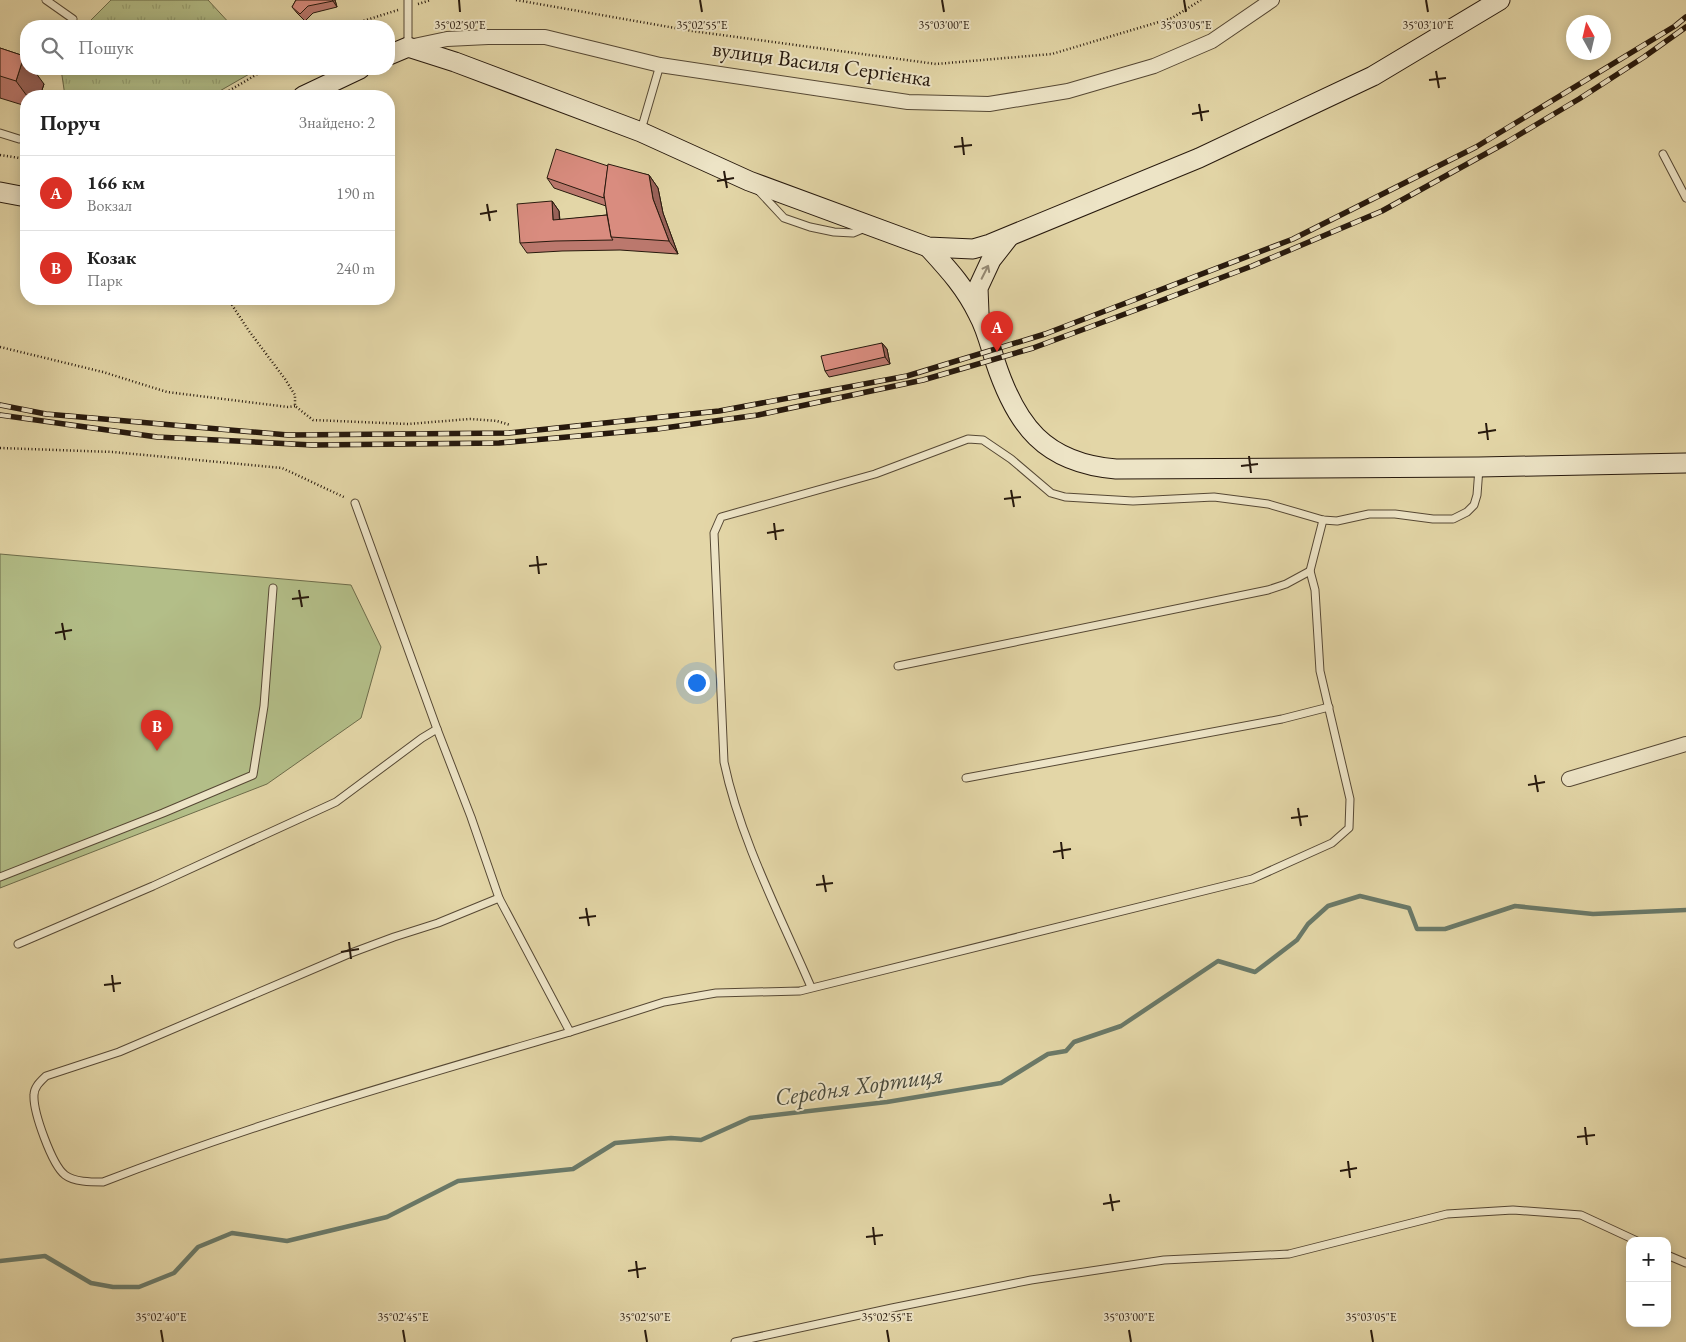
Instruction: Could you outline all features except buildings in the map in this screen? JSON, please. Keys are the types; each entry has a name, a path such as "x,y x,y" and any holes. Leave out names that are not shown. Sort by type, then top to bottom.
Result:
{"main road":[{"path":"408,47 455,62 640,132 750,181 928,247 973,249 1010,236 1199,158 1373,76 1500,0"},
{"name":"вулиця Василя Сергієнка","path":"395,52 408,47"},
{"path":"316,90 347,75"},
{"path":"0,192 20,196"},
{"path":"979,314 978,288 991,260 1010,236"},
{"path":"928,247 955,275 979,314 1001,377 1024,424 1051,449 1078,462 1116,469 1479,467 1686,463"}],"street":[{"name":"вулиця Василя Сергієнка","path":"408,47 447,39 488,36 545,37 660,65 908,102 989,104 1068,92 1154,66 1212,41 1272,0"},
{"path":"1569,779 1686,744"}],"lane":[{"path":"46,0 73,19"},
{"path":"408,4 408,47"},
{"path":"640,132 660,65"},
{"path":"0,134 19,139"},
{"path":"1663,154 1686,198"},
{"path":"811,988 749,844 730,792 724,762 714,533 721,517 875,474 968,439 983,440 1011,459 1052,493 1065,497 1133,501 1214,497 1268,504 1323,520 1337,521 1369,514 1395,514 1433,519 1453,519 1467,512 1474,505 1477,495 1479,467"},
{"path":"355,503 500,898 570,1032"},
{"path":"500,898 351,953 119,1052 46,1076 37,1085 34,1095 40,1126 58,1168 66,1176 86,1182 103,1182 235,1134 360,1094 673,1001 716,993 800,991 1252,878 1332,843 1349,828 1350,799 1320,670 1316,599 1310,571 1323,520"},
{"path":"898,666 1268,590 1286,584 1310,571"},
{"path":"0,877 163,814 253,775 264,706 273,588"},
{"path":"966,778 1282,719 1329,707"},
{"path":"18,944 153,886 336,802 437,729"},
{"path":"735,1342 1031,1280 1164,1260 1289,1254 1447,1214 1513,1210 1581,1215 1628,1237"},
{"path":"1671,1257 1686,1263"}],"path":[{"path":"364,20 408,4 431,0"},
{"path":"516,0 692,31 936,64 1052,54 1172,18 1201,0"},
{"path":"230,90 256,75"},
{"path":"0,155 20,158"},
{"path":"232,305 284,379 294,396 295,406"},
{"path":"0,347 103,372 167,392 288,407 295,406 313,420 408,424 470,419 497,421 510,425"},
{"path":"0,448 113,452 282,468 355,503"}],"green space":[{"path":"111,0 208,0 226,20 91,20"},
{"path":"62,75 248,75 221,90 64,90"},
{"path":"0,554 351,585 381,647 361,718 267,784 0,888"}],"waterway":[{"name":"Середня Хортиця","path":"0,1261 45,1256 91,1283 113,1287 139,1287 174,1273 198,1247 232,1233 287,1241 387,1217 458,1181 573,1169 615,1143 671,1138 701,1140 750,1118 887,1102 1001,1083 1048,1054 1066,1051 1074,1042 1121,1026 1218,961 1255,972 1297,940 1308,924 1328,906 1360,896 1409,908 1417,929 1445,929 1515,906 1593,914 1686,910"}],"railway":[{"path":"0,405 46,414 288,435 509,433 719,411 907,376 1045,334 1293,239 1476,147 1675,26 1686,17"},
{"path":"0,415 157,437 312,445 499,443 657,429 758,415 923,380 1033,348 1252,266 1382,211 1507,142 1579,99 1686,27"}],"place":[{"name":"166 км","path":"997,352"},
{"name":"Козак","path":"157,751"}]}
